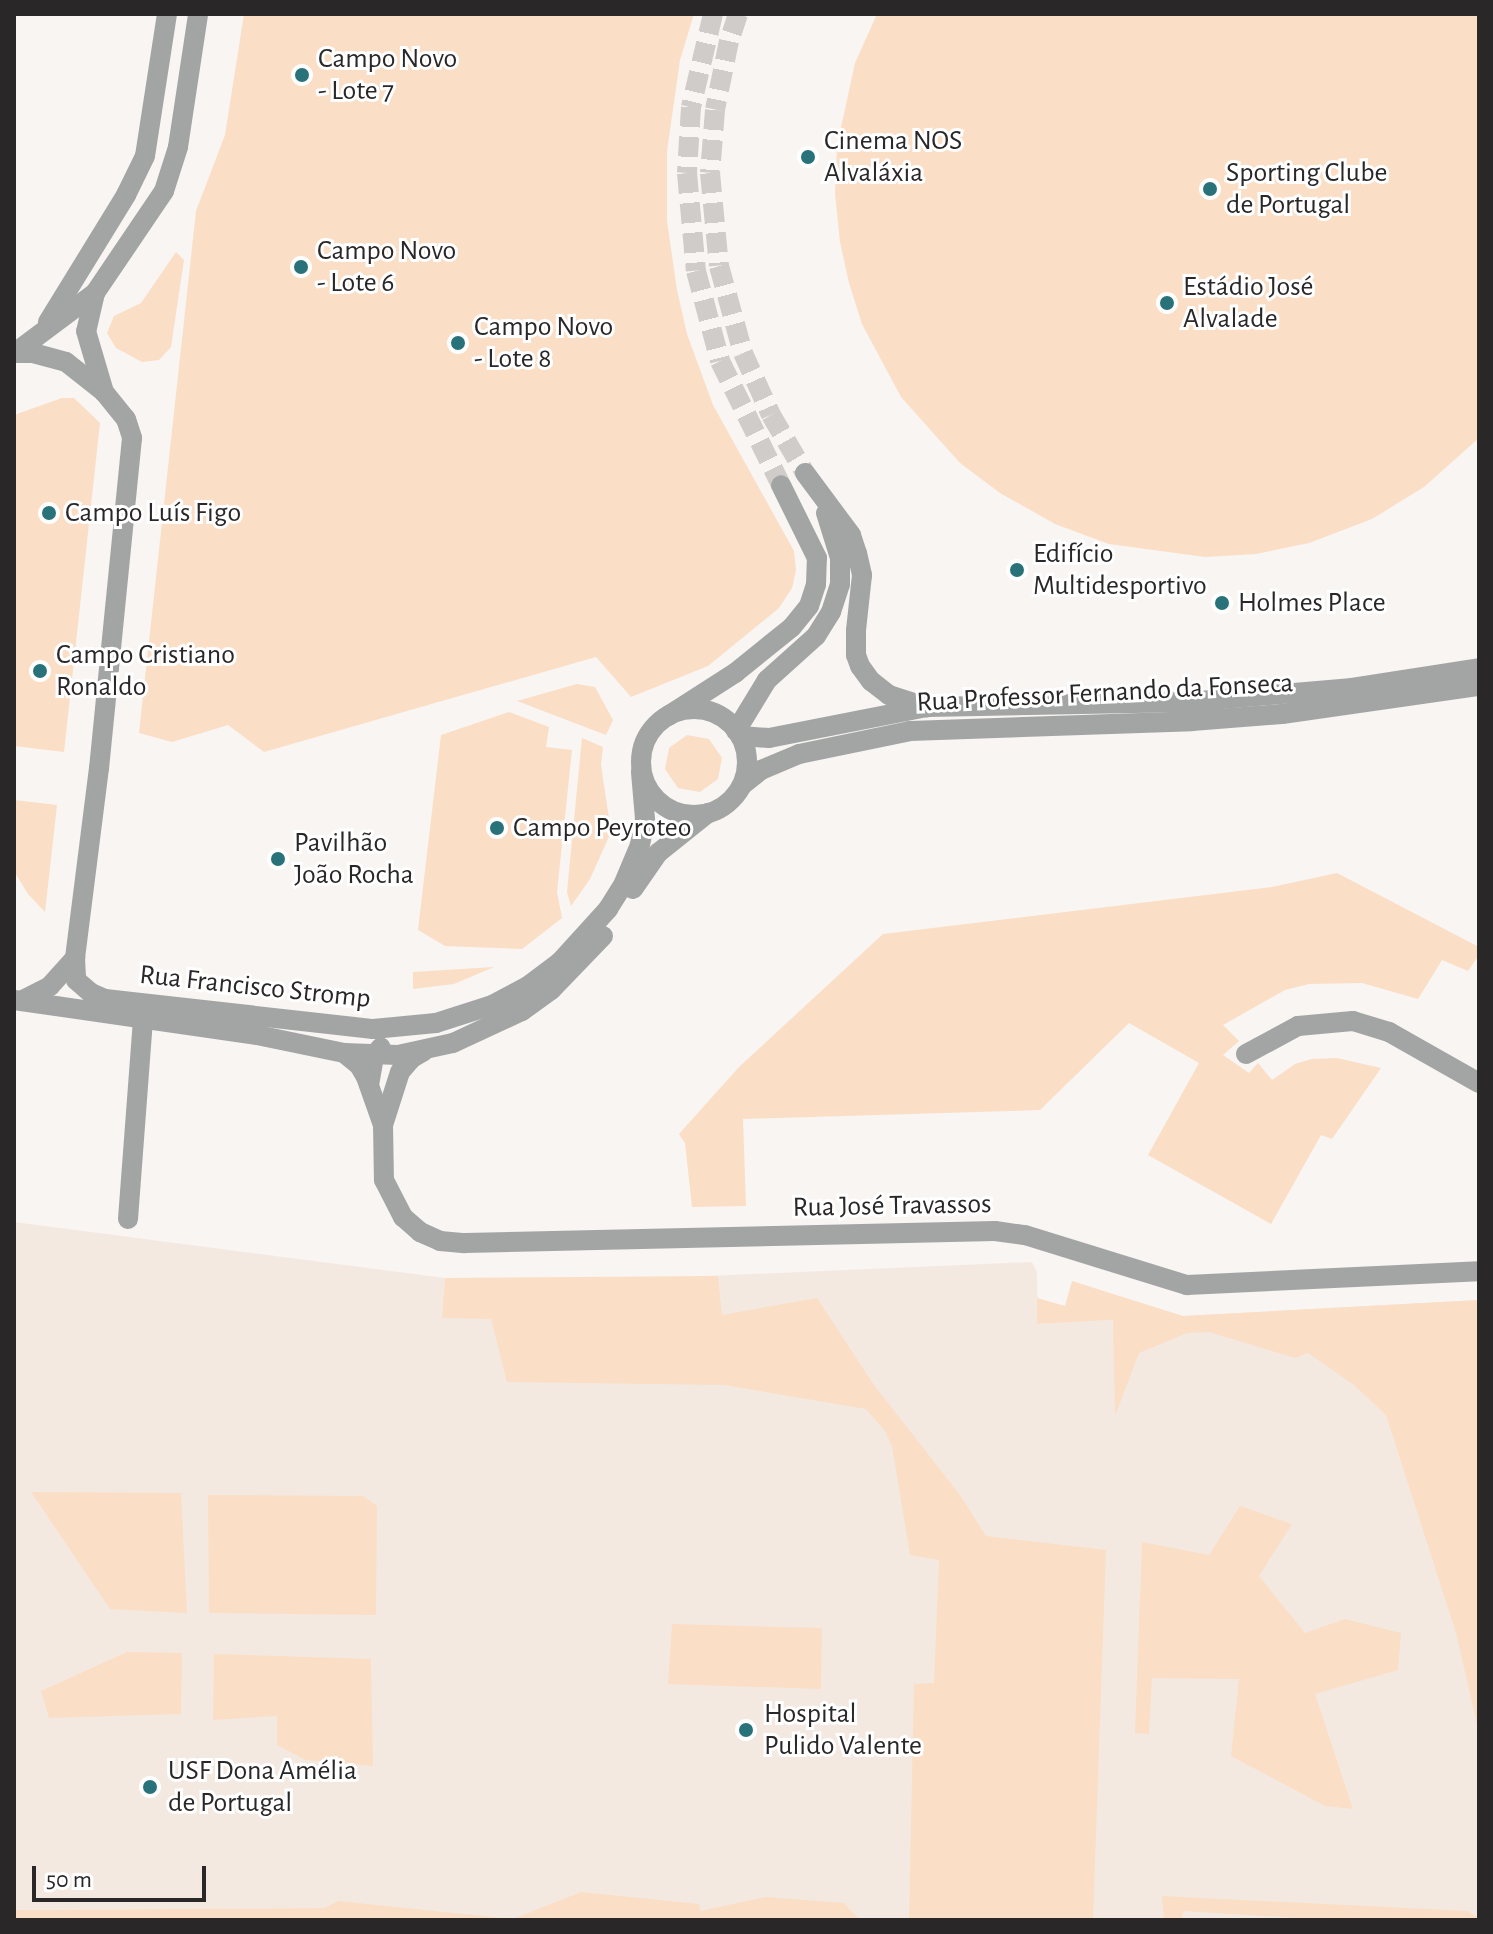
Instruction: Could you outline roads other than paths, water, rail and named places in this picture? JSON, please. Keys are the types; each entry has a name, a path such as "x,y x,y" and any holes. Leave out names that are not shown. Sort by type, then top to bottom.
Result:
{"street":[{"path":"40,334 139,171 153,115 167,14"},
{"path":"15,352 95,293 153,209 172,170 198,14"},
{"path":"95,293 86,331 104,392"},
{"name":"Rua Francisco Stromp","path":"15,352 66,362 104,392 126,419 132,438 133,459 75,958 76,980 91,993 105,999 349,1028 436,1023 492,1005 528,986 560,962 592,930 624,883 640,845 645,819 641,772"},
{"path":"805,473 851,535 857,553 862,575 856,655 860,666 889,695 927,707"},
{"path":"668,716 686,710 705,710 722,718 738,734 746,761 742,785 728,803 708,813 691,815 673,811 653,795 641,772 646,739 668,716 735,673 792,627 809,606 816,584 817,558 781,485"},
{"path":"738,734 775,671 816,636 836,598 841,571 839,547 820,495"},
{"name":"Rua Professor Fernando da Fonseca","path":"738,734 769,738 927,707 1188,702 1352,688 1479,668"},
{"name":"Rua Professor Fernando da Fonseca","path":"742,785 761,770 799,754 910,731 1192,721 1282,714 1479,686"},
{"path":"1453,691 1479,697"},
{"name":"Rua Francisco Stromp","path":"18,1000 344,1053 374,1056 424,1051 453,1043 503,1021 551,990 602,937 658,853 708,813"},
{"path":"18,1000 50,986 75,958"},
{"path":"128,1219 143,1018"},
{"path":"1246,1054 1298,1026 1353,1021 1389,1032 1479,1083"},
{"path":"369,1085 374,1056 400,1036 436,1023"},
{"name":"Rua José Travassos","path":"383,1125 400,1072 412,1058 424,1051"},
{"name":"Rua José Travassos","path":"344,1053 359,1065 383,1125 384,1180 391,1199 403,1217 420,1232 440,1241 465,1243 995,1231 1025,1235 1187,1285 1479,1271"}],"tunnel":[{"path":"713,14 691,107 687,173 696,271 720,361 781,485"},
{"path":"738,14 729,41 715,110 710,173 719,266 743,353 771,415 805,473"}],"place":[{"name":"Campo Novo - Lote 7","path":"302,75"},
{"name":"Cinema NOS Alvaláxia","path":"808,157"},
{"name":"Sporting Clube de Portugal","path":"1210,189"},
{"name":"Campo Novo - Lote 6","path":"301,267"},
{"name":"Estádio José Alvalade","path":"1167,303"},
{"name":"Campo Novo - Lote 8","path":"458,343"},
{"name":"Campo Luís Figo","path":"49,513"},
{"name":"Edifício Multidesportivo","path":"1017,570"},
{"name":"Holmes Place","path":"1222,603"},
{"name":"Campo Cristiano Ronaldo","path":"40,671"},
{"name":"Campo Peyroteo","path":"497,828"},
{"name":"Pavilhão João Rocha","path":"278,859"},
{"name":"Hospital Pulido Valente","path":"746,1730"},
{"name":"USF Dona Amélia de Portugal","path":"150,1787"}]}
